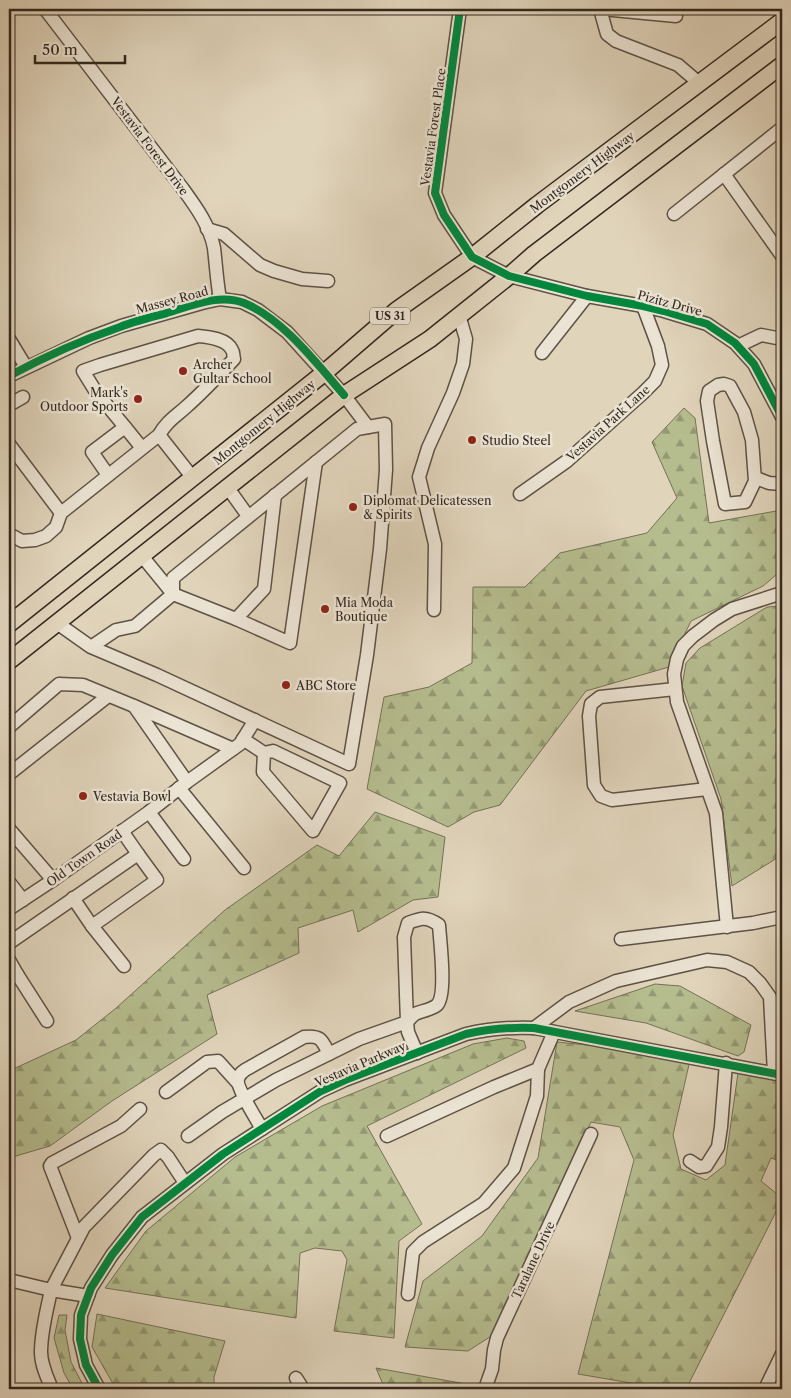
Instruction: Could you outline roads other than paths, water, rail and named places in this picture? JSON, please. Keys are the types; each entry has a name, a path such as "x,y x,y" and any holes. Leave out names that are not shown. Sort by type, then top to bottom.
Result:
{"main road":[{"name":"Montgomery Highway","path":"9,624 324,373 397,310 472,257 537,205 782,21"},
{"path":"9,661 344,395 430,339 534,254 782,65"}],"street":[{"name":"Vestavia Forest Drive","path":"45,9 200,213 213,247 220,299"},
{"name":"Vestavia Forest Place","path":"460,9 435,193 444,215 472,257 509,276"},
{"path":"676,16 601,9 607,34 616,41 678,65 699,83"},
{"path":"674,214 782,128"},
{"path":"724,174 782,256"},
{"path":"207,229 224,234 260,265 302,279 328,281"},
{"name":"Pizitz Drive","path":"509,276 587,296 643,306 707,324 735,343 754,364 778,402 782,417"},
{"path":"542,353 587,296"},
{"name":"Massey Road","path":"9,376 90,338 121,326 220,299 242,302 258,310 287,332 344,395 368,427"},
{"name":"Vestavia Park Lane","path":"520,494 567,461 655,381 662,365 658,346 643,306"},
{"path":"434,610 435,544 419,477 428,448 453,393 463,364 466,339 459,315"},
{"path":"738,346 760,335 782,339"},
{"path":"9,534 22,541 35,540 46,536 56,527 61,513 159,435 165,424 187,406 234,359 232,350 225,343 212,337 198,336 100,364 83,371 96,392 142,448"},
{"path":"9,339 26,367"},
{"path":"718,385 730,386 744,412 752,440 756,478 746,502 725,504 707,401 708,390 718,385"},
{"path":"9,405 24,397"},
{"path":"57,623 91,647 158,675 349,764 380,549 386,470 385,424 357,429 173,578 173,594 135,626 116,630 91,647"},
{"path":"108,475 92,452 124,427"},
{"path":"159,435 193,478"},
{"path":"9,446 61,513"},
{"path":"142,556 173,594 290,643 316,462"},
{"path":"756,478 768,484 782,484"},
{"path":"228,488 248,516"},
{"path":"236,619 264,590 275,495"},
{"path":"727,927 716,813 677,702 674,674 677,659 683,646 714,620 732,609 782,593"},
{"path":"9,727 59,684 83,685 233,749"},
{"path":"675,689 600,698 592,704 590,716 594,785 600,796 612,800 707,789"},
{"path":"9,774 108,696"},
{"path":"134,706 183,785 244,868"},
{"name":"Old Town Road","path":"9,910 122,831 240,744 255,720"},
{"path":"243,739 264,753 273,751 340,783 313,831 263,772 264,753"},
{"path":"154,808 184,859"},
{"path":"9,829 53,880"},
{"path":"92,926 157,880 122,831"},
{"path":"9,943 138,854"},
{"path":"9,882 23,900"},
{"path":"73,898 92,926 124,966"},
{"path":"621,939 753,924 782,917"},
{"path":"188,1136 222,1112 276,1080 358,1039 407,1022 416,1014 423,1013 437,1005 442,995 439,925 430,919 419,919 408,924 404,937 407,1022 408,1032 417,1053"},
{"path":"9,960 13,977 47,1021"},
{"path":"534,1028 569,1002 616,981 707,960 727,962 749,972 770,997 778,1074"},
{"name":"Vestavia Parkway","path":"99,1389 86,1365 80,1339 81,1315 91,1288 112,1255 142,1217 223,1154 321,1091 344,1080 466,1034 483,1030 518,1027 534,1028 778,1074"},
{"path":"408,1294 413,1252 423,1242 484,1203 514,1168 537,1096 538,1069 554,1032"},
{"path":"237,1082 238,1076 245,1070 304,1037 312,1036 322,1040 329,1054"},
{"path":"166,1092 207,1062 218,1061 237,1082 262,1129"},
{"path":"690,1161 699,1167 706,1166 718,1147 726,1063"},
{"path":"387,1136 494,1086 538,1069"},
{"path":"78,1238 50,1166 52,1163 121,1126 140,1109"},
{"name":"Taralane Drive","path":"486,1389 492,1369 497,1338 592,1134"},
{"path":"52,1389 44,1371 41,1353 44,1319 52,1290 84,1227 161,1150 168,1156 185,1183"},
{"path":"9,1280 88,1296"},
{"path":"765,1389 782,1354"},
{"path":"296,1378 303,1389"}],"place":[{"name":"Archer Gultar School","path":"183,371"},
{"name":"Mark's Outdoor Sports","path":"138,399"},
{"name":"Studio Steel","path":"472,440"},
{"name":"Diplomat Delicatessen & Spirits","path":"353,507"},
{"name":"Mia Moda Boutique","path":"325,609"},
{"name":"ABC Store","path":"286,685"},
{"name":"Vestavia Bowl","path":"83,796"}]}
